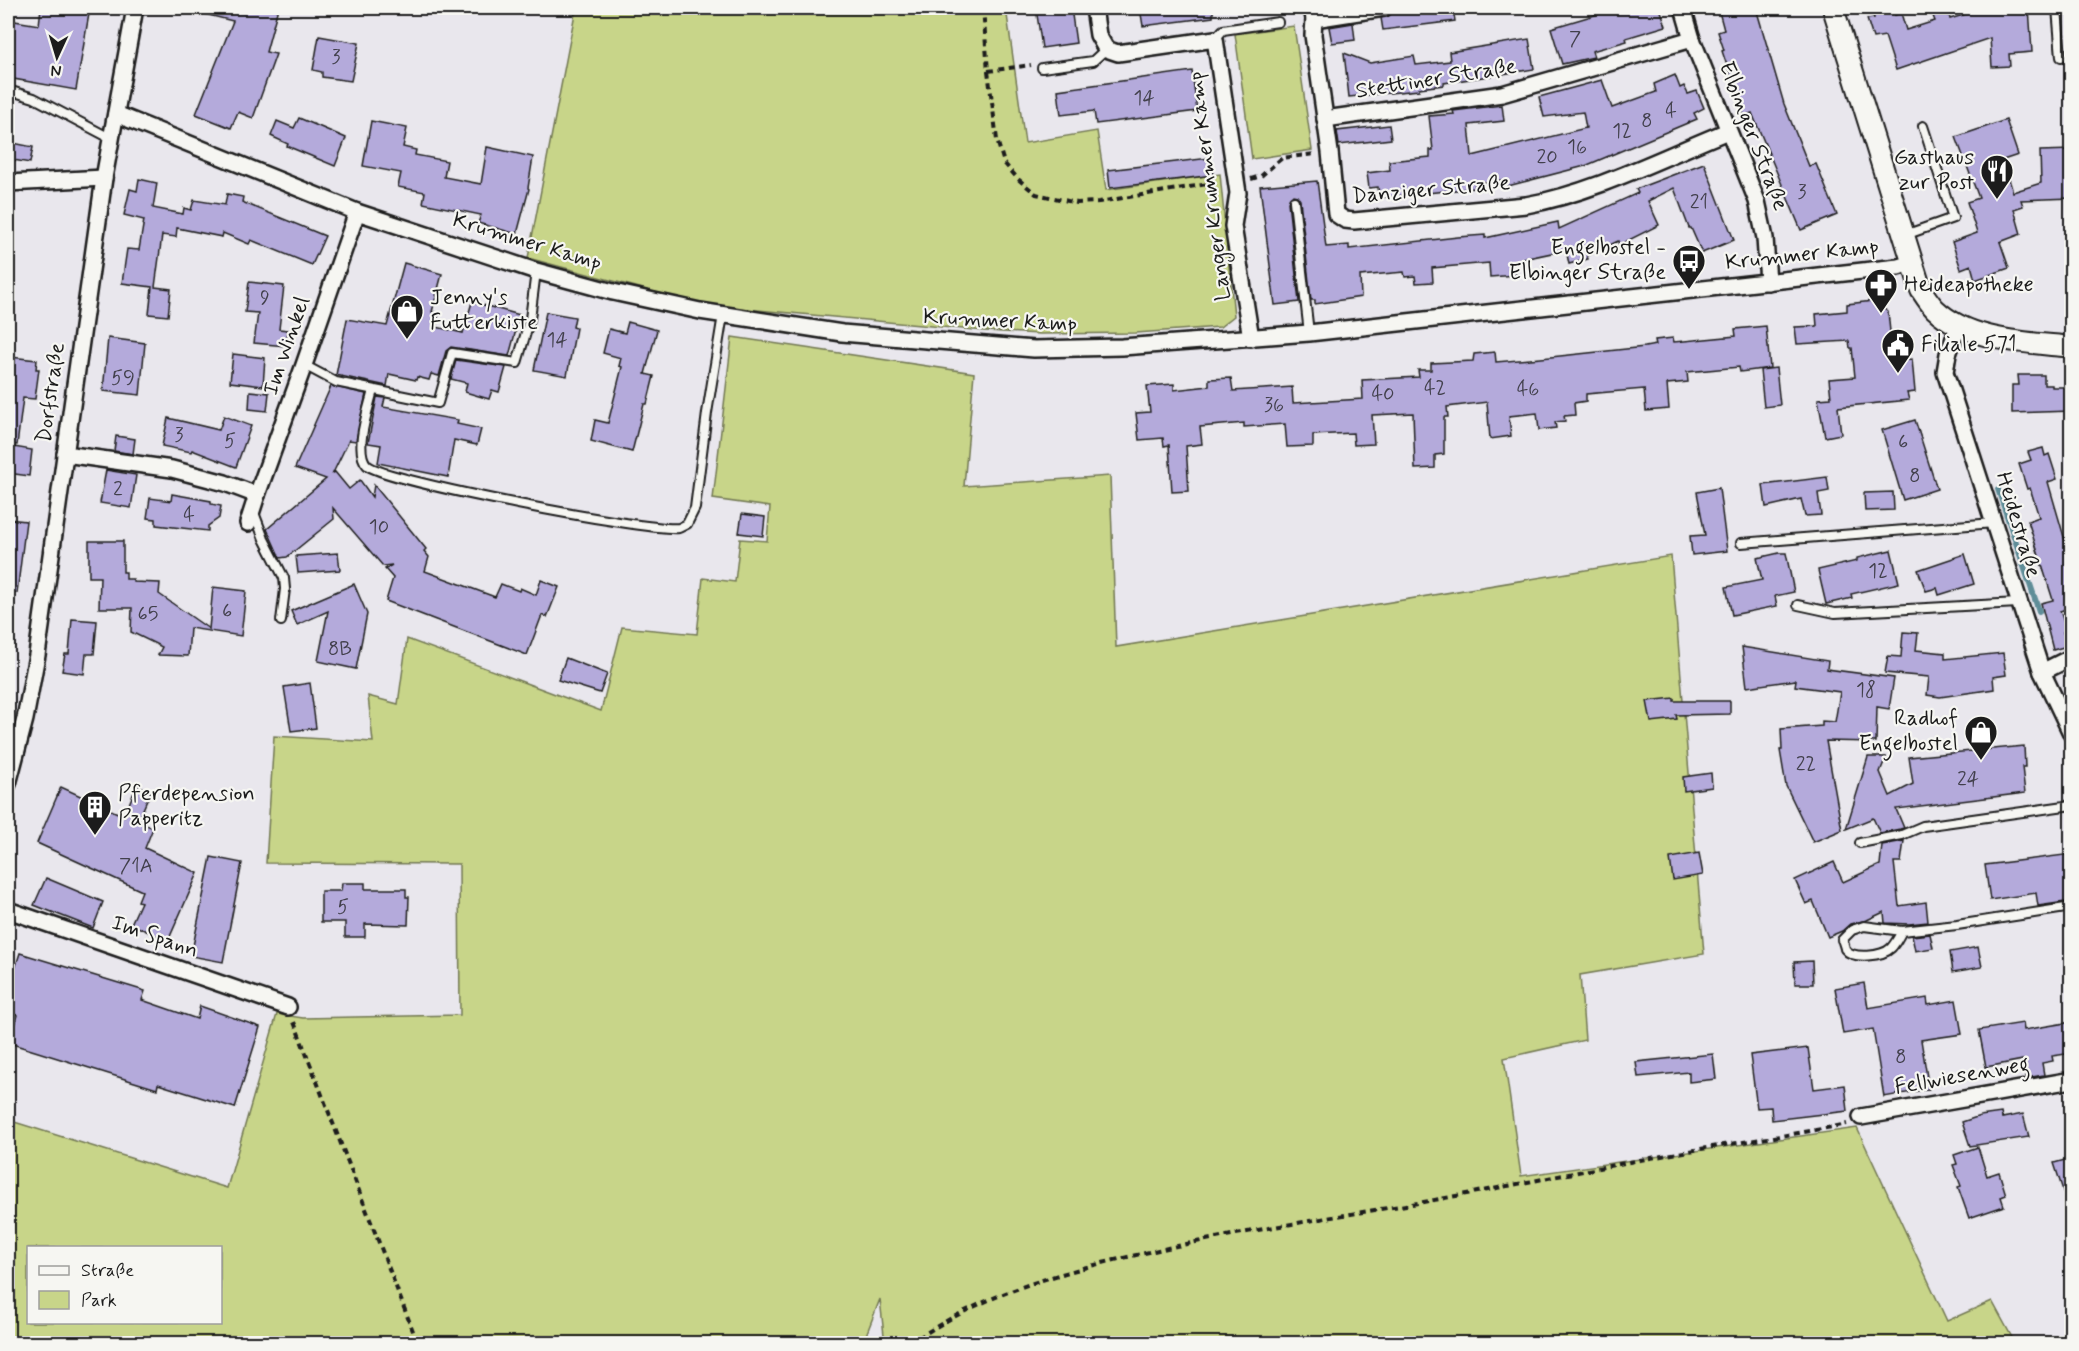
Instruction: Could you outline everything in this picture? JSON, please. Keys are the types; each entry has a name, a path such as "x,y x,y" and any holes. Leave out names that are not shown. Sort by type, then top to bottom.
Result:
{"street":[{"name":"Dorfstraße","path":"8,784 25,719 37,655 110,138 135,8"},
{"path":"1094,8 1098,34 1106,49"},
{"path":"1313,13 1384,8"},
{"name":"Elbinger Straße","path":"1683,8 1692,39 1762,220 1768,282"},
{"path":"1833,8 1921,290 1935,309 1959,325 1983,335 2072,347"},
{"name":"Danziger Straße","path":"1313,13 1312,35 1330,152 1336,214 1345,220 1526,205 1548,201 1575,193 1728,131"},
{"name":"Langer Krummer Kamp","path":"1106,49 1119,53 1215,39 1237,182 1238,193 1233,226 1251,338"},
{"name":"Stettiner Straße","path":"1325,119 1502,94 1692,39"},
{"name":"Krummer Kamp","path":"116,114 357,212 536,271 613,292 723,315 842,333 1034,349 1122,347 1309,333 1898,267 1912,263"},
{"path":"8,183 104,178"},
{"name":"Im Winkel","path":"253,509 357,212"},
{"name":"Heidestraße","path":"1959,325 1948,354 1945,372 2042,672 2072,735"},
{"path":"65,454 172,469 225,483 253,509"},
{"path":"2042,672 2072,657"},
{"name":"Im Spann","path":"8,910 288,1008"},
{"name":"Fellwiesenweg","path":"1861,1117 2072,1080"}],"lane":[{"path":"2057,8 2061,57"},
{"path":"1215,39 1223,30 1278,22"},
{"path":"1042,68 1093,61 1106,49"},
{"path":"8,90 34,98 110,138"},
{"path":"1903,236 1953,218 1923,126"},
{"path":"1294,201 1309,333"},
{"path":"304,365 336,382 437,403 452,353 517,363 530,319 536,271"},
{"path":"373,390 364,429 362,452 366,464 376,470 524,506 619,522 679,528 687,524 695,508 723,315"},
{"path":"253,509 264,539 284,578 281,621"},
{"path":"1741,543 1994,523"},
{"path":"1798,605 1835,613 2018,603"},
{"path":"1860,843 1902,835 1923,826 2072,805"},
{"path":"1902,931 1891,949 1880,954 1866,956 1851,954 1845,949 1842,940 1852,930 1864,926 1902,931 2072,907"}],"path":[{"path":"983,8 996,140 1004,163 1036,194 1077,203 1099,202 1224,182 1237,182 1261,176 1282,158 1330,152"},
{"path":"988,71 1038,64 1042,68"},
{"path":"288,1008 418,1344"},
{"path":"910,1344 973,1306 1034,1282 1086,1266 1298,1222 1501,1189 1684,1152 1835,1126 1850,1123 1861,1117"}],"green space":[{"path":"576,8 1006,8 1025,143 1097,131 1106,190 1220,174 1234,316 1220,327 1136,333 1040,334 985,331 703,305 528,258"},
{"path":"1294,26 1312,150 1252,159 1235,34"},
{"path":"732,337 974,373 964,486 1110,476 1116,647 1671,556 1704,954 1580,975 1585,1040 1504,1058 1521,1176 1857,1128 1947,1321 1992,1301 2015,1343 885,1344 880,1299 863,1343 8,1343 8,1120 227,1188 277,1014 303,1018 460,1015 459,864 266,863 274,736 373,742 368,696 398,704 407,639 601,711 622,627 697,634 703,578 735,582 740,539 767,541 770,507 713,499"}],"building":[{"path":"41,8 90,8 76,90 8,78 8,20 39,25"},
{"path":"201,8 278,8 266,52 276,54 253,118 238,112 231,128 196,114 233,21 200,13"},
{"path":"1036,8 1071,8 1076,43 1042,48"},
{"path":"1140,8 1213,8 1213,17 1143,26"},
{"path":"1453,8 1455,21 1383,30 1381,18 1392,13"},
{"path":"1618,8 1660,8 1666,26 1592,51 1594,57 1562,64 1551,28"},
{"path":"1718,8 1756,8 1784,104 1809,166 1816,164 1837,215 1801,230 1752,113 1744,116 1722,51 1724,50 1718,32 1724,30"},
{"path":"1894,8 1895,15 1901,13 1906,30 1935,21 1933,16 1948,11 1950,19 1986,8 2029,8 2032,52 2009,54 2010,66 1992,67 1990,38 1896,70 1885,36 1873,38 1867,19 1874,18 1872,9"},
{"path":"1353,23 1355,40 1332,43 1329,27"},
{"path":"319,36 359,43 351,81 322,77 322,72 313,70"},
{"path":"1529,39 1534,69 1444,83 1444,85 1419,88 1419,90 1349,97 1344,53 1370,63 1414,56 1416,65 1450,61 1449,52"},
{"path":"1192,71 1197,111 1096,124 1094,111 1061,115 1058,90"},
{"path":"1675,75 1680,88 1684,86 1688,94 1697,91 1704,108 1694,113 1697,119 1585,166 1504,187 1503,180 1475,183 1475,188 1379,198 1378,187 1369,188 1367,173 1390,170 1389,161 1430,157 1430,150 1433,150 1429,116 1502,105 1504,121 1469,125 1472,156 1586,128 1583,112 1544,117 1539,97 1602,80 1612,108 1656,92 1654,84"},
{"path":"299,118 346,138 335,166 287,146 288,144 271,136 277,121 294,128"},
{"name":"Gasthaus zur Post","path":"2006,120 2018,155 2003,160 2013,192 2041,183 2040,151 2072,150 2072,198 2021,200 2023,206 2014,209 2021,234 2000,242 2009,268 1975,280 1971,265 1961,269 1952,242 1977,233 1967,202 1979,198 1956,137"},
{"path":"371,121 407,128 403,147 416,150 415,155 447,161 444,177 481,184 487,147 533,157 529,189 517,234 478,223 481,215 423,203 425,192 398,187 401,173 363,166"},
{"path":"1389,125 1391,139 1339,145 1337,131"},
{"path":"8,142 33,147 30,163 8,159"},
{"path":"1210,158 1213,175 1110,188 1108,170"},
{"path":"1704,163 1734,240 1702,253 1689,228 1674,188 1648,201 1659,225 1619,245 1618,241 1587,256 1588,259 1569,264 1566,250 1514,261 1516,275 1490,277 1489,263 1432,268 1433,282 1416,283 1415,276 1405,277 1404,272 1360,276 1361,297 1315,304 1315,300 1311,300 1300,200 1293,195 1288,202 1299,302 1275,305 1260,186 1317,181 1326,247 1349,245 1349,249 1458,237 1485,235 1485,238 1558,222 1559,229 1638,193 1636,189"},
{"path":"139,179 157,183 153,208 183,214 184,208 191,210 194,200 225,205 227,194 243,197 242,202 325,236 312,265 251,240 249,244 223,233 222,237 177,228 176,237 162,235 155,287 171,289 168,316 149,314 152,287 122,283 127,249 139,250 144,220 124,215 130,189 137,191"},
{"path":"404,263 442,274 432,312 439,313 436,327 463,333 472,302 520,315 509,356 451,347 446,351 439,376 431,374 429,380 417,377 416,380 389,374 387,386 336,375 347,319 387,326"},
{"path":"249,282 284,286 279,329 288,330 286,346 254,343 258,313 245,312"},
{"path":"1873,301 1888,312 1893,361 1912,359 1915,392 1907,393 1909,400 1838,407 1841,434 1825,437 1818,399 1831,398 1829,379 1855,377 1852,348 1850,348 1849,341 1797,344 1795,327 1817,326 1816,314 1847,311 1847,304"},
{"path":"546,312 575,317 573,327 576,328 567,376 534,370"},
{"path":"628,322 657,330 645,374 654,376 647,404 644,404 632,452 591,441 595,420 608,423 622,367 619,366 621,358 603,353 609,329 625,333"},
{"path":"1766,326 1770,368 1740,372 1739,367 1687,372 1688,382 1667,384 1669,409 1646,411 1644,389 1586,394 1586,401 1574,403 1575,415 1564,416 1565,421 1555,422 1556,428 1539,430 1537,413 1509,416 1511,436 1490,439 1487,402 1447,407 1448,417 1444,417 1444,454 1435,455 1435,468 1415,469 1413,413 1372,415 1374,444 1354,445 1353,433 1313,435 1313,446 1287,447 1285,424 1244,427 1244,423 1200,427 1202,444 1186,446 1189,491 1172,492 1169,445 1164,446 1163,438 1139,440 1136,413 1150,412 1147,386 1174,384 1174,390 1209,386 1209,379 1231,378 1233,391 1292,387 1293,403 1363,399 1362,380 1419,377 1418,370 1431,370 1431,363 1473,361 1474,354 1495,352 1496,362 1541,358 1645,347 1656,345 1655,340 1673,338 1674,342 1736,336 1735,329"},
{"path":"108,338 145,343 140,395 103,391"},
{"path":"233,354 265,358 263,386 230,382"},
{"path":"10,357 37,360 36,369 39,369 35,399 23,398 17,445 8,444"},
{"path":"456,360 506,367 499,392 492,390 489,399 465,392 467,383 451,379"},
{"path":"1776,368 1780,405 1764,407 1760,370"},
{"path":"2018,375 2044,375 2044,385 2072,387 2072,411 2012,413 2012,385 2019,385"},
{"path":"331,386 366,394 356,441 349,440 333,473 335,472 349,489 360,480 372,497 374,485 426,549 424,551 429,557 425,571 495,597 501,584 519,591 520,588 536,595 541,580 559,587 547,617 542,615 527,655 386,601 393,578 385,569 392,565 383,566 333,508 334,519 287,557 280,558 267,529 326,479 295,468"},
{"path":"250,391 269,393 267,411 249,409"},
{"path":"377,397 385,398 383,407 458,420 457,424 481,429 477,445 454,440 448,477 378,463 381,445 368,443"},
{"path":"224,416 251,426 236,467 192,450 191,452 162,446 168,418 219,430"},
{"path":"1915,420 1937,489 1903,500 1882,430"},
{"path":"116,436 135,439 133,454 114,451"},
{"path":"8,446 32,450 29,476 8,473"},
{"path":"2043,448 2045,456 2049,454 2057,479 2048,482 2069,554 2072,553 2072,607 2060,611 2067,630 2063,632 2067,646 2053,650 2041,603 2053,600 2028,521 2039,517 2030,488 2027,489 2019,464 2031,460 2028,452"},
{"path":"106,470 136,475 131,508 100,503"},
{"path":"1827,477 1829,491 1818,493 1821,515 1805,516 1801,499 1766,507 1763,485"},
{"path":"1719,488 1727,551 1692,555 1690,536 1705,535 1697,492"},
{"path":"1893,492 1894,510 1865,511 1864,493"},
{"path":"172,494 211,501 211,504 221,506 219,518 208,526 208,531 156,525 156,519 147,518 150,498 171,501"},
{"path":"742,514 765,517 763,536 739,533"},
{"path":"8,519 26,521 17,593 8,593"},
{"path":"89,541 123,541 123,572 126,572 126,579 133,579 133,582 160,583 159,594 209,629 213,587 246,591 241,636 190,628 188,656 158,655 162,647 131,632 132,608 99,608 100,577 89,577"},
{"path":"1891,550 1899,583 1851,594 1852,598 1826,604 1818,570"},
{"path":"338,553 340,570 298,573 296,556"},
{"path":"1786,553 1794,592 1775,596 1777,606 1732,615 1726,587 1762,580 1757,558"},
{"path":"1965,554 1974,584 1939,595 1937,588 1926,591 1918,570"},
{"path":"354,584 367,614 356,669 318,661 328,611 297,625 291,611"},
{"path":"72,619 97,621 94,654 86,654 84,674 62,671 65,654 69,654"},
{"path":"1903,632 1918,633 1916,650 1945,653 1945,659 2003,653 2006,675 1993,677 1994,689 1940,697 1927,695 1929,677 1885,673 1888,656 1901,657"},
{"path":"1742,647 1828,661 1827,669 1894,678 1889,709 1877,707 1876,742 1826,741 1842,830 1813,842 1786,786 1780,750 1782,750 1781,729 1822,726 1822,721 1835,722 1840,692 1795,686 1796,680 1747,687"},
{"path":"566,658 607,674 600,693 558,680"},
{"path":"310,683 316,728 291,731 284,687"},
{"path":"1674,698 1674,701 1730,701 1730,714 1676,715 1677,719 1651,722 1647,701"},
{"path":"2024,746 2025,767 2022,767 2025,793 1896,809 1904,828 1900,829 1880,833 1873,818 1846,829 1868,757 1886,757 1880,772 1890,796 1913,784 1909,757"},
{"path":"1711,773 1712,787 1684,791 1683,777"},
{"path":"137,785 151,791 138,821 153,828 145,848 198,873 168,941 131,924 141,902 138,901 142,891 37,843 61,787 124,816"},
{"path":"1904,841 1901,862 1894,862 1899,906 1926,902 1928,922 1885,923 1884,912 1867,920 1850,924 1842,931 1828,937 1813,901 1806,904 1795,880 1834,862 1843,882 1880,865 1882,845"},
{"path":"1699,853 1703,875 1673,880 1670,858"},
{"path":"2072,854 2072,901 2038,906 2036,893 1990,900 1985,865"},
{"path":"211,857 242,863 223,962 191,956"},
{"path":"46,878 103,902 93,928 34,905"},
{"path":"342,883 365,883 365,889 406,889 406,897 409,897 408,925 365,924 365,937 345,937 345,922 321,922 321,891 341,891"},
{"path":"1930,934 1933,948 1915,951 1912,936"},
{"path":"1978,947 1982,967 1953,972 1950,952"},
{"path":"20,953 145,991 142,1000 197,1019 200,1006 260,1027 235,1108 158,1084 157,1089 9,1043 17,1015 8,1012 8,990"},
{"path":"1812,961 1813,984 1795,984 1794,962"},
{"path":"1864,983 1868,1008 1927,998 1928,1005 1956,1000 1962,1034 1921,1040 1929,1089 1884,1097 1873,1029 1843,1034 1835,988"},
{"path":"2072,1022 2072,1053 2052,1056 2053,1061 2042,1063 2044,1075 2026,1078 2023,1060 1986,1067 1979,1030 2023,1023 2024,1030"},
{"path":"1808,1048 1814,1089 1845,1085 1848,1111 1772,1120 1771,1107 1757,1108 1750,1055"},
{"path":"1713,1054 1716,1079 1689,1082 1689,1072 1638,1077 1636,1062"},
{"path":"2001,1113 2002,1118 2023,1114 2029,1137 1970,1146 1962,1122"},
{"path":"1978,1147 1987,1176 1999,1172 2006,1195 2001,1197 2004,1206 1969,1218 1958,1187 1961,1186 1953,1165 1957,1164 1954,1155"},
{"path":"2072,1158 2072,1206 2068,1206 2054,1163"}],"waterway":[{"path":"1998,489 2039,611"}],"place":[{"name":"Gasthaus zur Post","path":"1997,200"},
{"name":"Engelbostel - Elbinger Straße","path":"1689,290"},
{"name":"Heideapotheke","path":"1881,314"},
{"name":"Jenny's Futterkiste","path":"407,340"},
{"name":"Filiale 571","path":"1898,374"},
{"name":"Radhof Engelbostel","path":"1981,761"},
{"name":"Pferdepension Papperitz","path":"95,836"}]}
